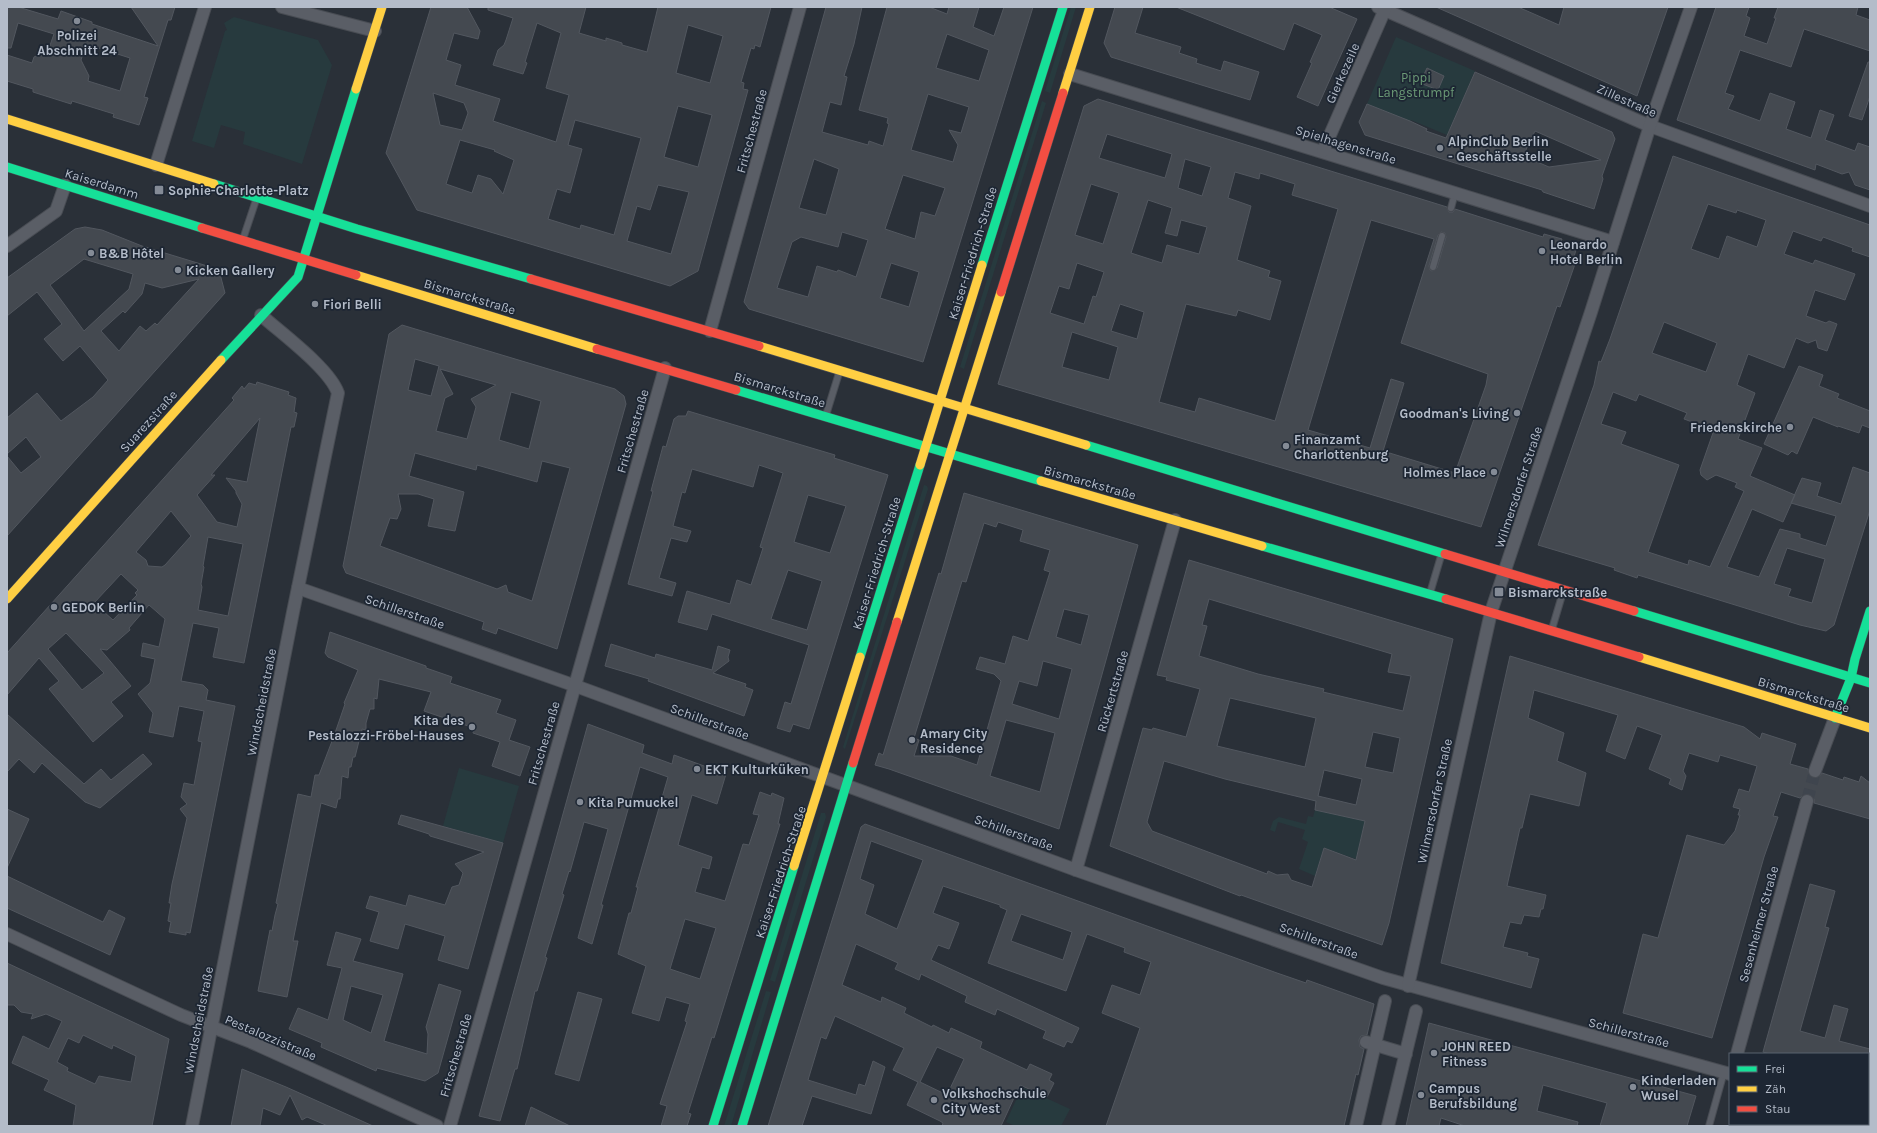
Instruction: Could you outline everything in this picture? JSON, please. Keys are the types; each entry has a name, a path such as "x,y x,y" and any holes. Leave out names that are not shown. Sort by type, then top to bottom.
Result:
{"main road":[{"name":"Suarezstraße","path":"7,599 261,315 298,277 382,7"},
{"name":"Kaiser-Friedrich-Straße","path":"713,1126 1063,7"},
{"path":"742,1126 846,786 1090,7"},
{"path":"7,120 156,165 373,234 710,332 1870,683"},
{"name":"Kaiserdamm","path":"7,167 304,259"},
{"name":"Bismarckstraße","path":"304,259 926,447 1491,612 1835,718 1869,726"},
{"path":"1835,718 1852,678 1855,659 1870,611"}],"street":[{"path":"156,165 205,7"},
{"path":"282,7 375,32"},
{"name":"Fritschestraße","path":"710,332 800,7"},
{"name":"Wilmersdorfer Straße","path":"1408,986 1491,612 1650,126 1691,7"},
{"name":"Zillestraße","path":"1383,8 1650,126 1870,206"},
{"name":"Gierkezeile","path":"1323,151 1383,8"},
{"name":"Spielhagenstraße","path":"1070,74 1323,151 1613,242"},
{"path":"7,246 56,211 65,185"},
{"name":"Windscheidstraße","path":"192,1126 298,588 338,394 335,385 326,373 261,315"},
{"name":"Fritschestraße","path":"450,1126 573,685 665,368"},
{"name":"Rückertstraße","path":"1076,870 1175,520"},
{"name":"Schillerstraße","path":"298,588 573,685 1076,870 1408,986 1727,1073"},
{"path":"1815,771 1835,718"},
{"name":"Sesenheimer Straße","path":"1737,1053 1807,801"},
{"name":"Pestalozzistraße","path":"7,934 139,996 211,1027 251,1042 437,1126"},
{"path":"1356,1126 1370,1043 1385,1001"},
{"path":"1388,1126 1416,1011"},
{"path":"1370,1043 1406,1054"}],"lane":[{"path":"1451,208 1456,193"},
{"path":"243,240 256,197"},
{"path":"1433,267 1442,236"},
{"path":"826,417 840,371"},
{"path":"1429,594 1442,554"},
{"path":"1552,631 1563,591"},
{"path":"1709,1126 1727,1073"}],"green space":[{"path":"1071,7 1076,7 1050,93 1045,91"},
{"path":"234,17 318,40 332,65 302,164 243,144 245,132 221,125 214,148 192,141 225,31 227,30 224,23"},
{"name":"Pippi Langstrumpf","path":"1396,37 1475,71 1447,135 1411,120 1410,122 1367,104"},
{"path":"1042,101 1046,103 964,369 960,367"},
{"path":"924,485 927,486 928,489 845,749 843,747"},
{"path":"459,768 519,786 503,843 443,826"},
{"path":"1315,810 1365,821 1356,859 1324,848 1315,876 1299,869 1308,842 1302,839 1305,830 1278,822 1275,832 1270,830 1273,821 1279,817 1306,824 1308,816 1313,817"},
{"path":"821,813 825,813 826,817 775,982 770,980"},
{"path":"766,991 771,992 731,1126 724,1126"},
{"path":"1022,1087 1070,1109 1061,1126 1015,1126 1006,1122"}],"building":[{"path":"7,7 18,7 58,19 61,11 92,22 92,24 158,46 131,7 175,7 171,20 168,20 144,97 148,98 139,125 113,117 114,114 72,101 71,104 33,92 33,89 7,81 7,55 32,63 34,57 48,51 54,34 18,23 11,48 7,48","holes":["86,44 130,58 120,91 88,81 89,76 81,60"]},
{"path":"431,7 467,7 480,31 478,39 454,33 446,60 461,65 455,85 500,99 493,121 556,142 569,95 546,88 561,33 537,23 525,62 527,63 523,74 493,65 498,50 504,45 513,18 488,10 488,7 586,7 579,33 606,41 606,38 622,43 622,45 647,52 658,7 771,7 760,47 755,45 754,49 751,48 741,82 744,83 743,89 748,90 698,271 670,286 417,210 386,153","holes":["688,25 723,36 710,83 676,73","433,93 464,103 468,113 462,130 440,125","678,106 712,115 698,167 664,157","575,120 641,138 614,235 581,225 580,229 548,219 557,189 570,193 582,149 568,145","460,140 495,150 494,151 514,160 503,194 491,179 478,175 472,193 446,184","658,185 689,192 671,254 627,241 637,206 650,210"]},
{"path":"826,7 862,7 854,44 844,76 847,77 841,105 830,102 822,132 868,145 869,141 883,146 889,124 887,123 888,118 859,110 887,7 929,7 947,14 949,7 979,7 973,27 994,36 1004,7 1033,7 923,362 749,309 744,302","holes":["947,34 989,50 979,81 936,68","928,94 969,107 961,133 949,130 958,145 953,162 911,150","814,159 839,169 826,215 799,208","903,175 945,188 935,216 921,212 915,239 885,229","842,232 868,240 856,277 838,270 837,272 817,266 808,297 777,288 792,242 801,237 838,247","891,263 919,272 909,307 880,298"]},
{"path":"1115,7 1143,7 1135,33 1181,47 1179,53 1197,59 1196,63 1221,71 1224,61 1259,72 1250,100 1111,57 1104,43"},
{"path":"1176,7 1329,7 1357,19 1318,106 1297,97 1322,35 1294,23 1284,50"},
{"path":"1436,7 1518,7 1559,25 1564,7 1668,7 1637,96"},
{"path":"1716,7 1749,7 1746,16 1750,18 1744,36 1767,44 1776,18 1774,18 1778,7 1858,7 1856,15 1870,20 1870,51 1804,29 1791,67 1740,50 1725,93 1734,96 1728,109 1760,121 1770,93 1795,102 1786,129 1811,138 1820,110 1834,115 1825,140 1855,151 1858,143 1870,147 1870,190 1855,185 1849,172 1842,174 1816,164 1815,170 1677,120"},
{"path":"1868,62 1870,62 1870,96 1862,120 1849,116"},
{"path":"1427,68 1444,76 1438,90 1420,83"},
{"path":"1475,72 1612,132 1615,139 1602,176 1603,179 1594,209 1543,192 1542,190 1365,135 1359,122 1367,104 1410,121 1427,129 1426,131 1446,138","holes":["1535,131 1601,160 1549,167 1523,156"]},
{"path":"1098,99 1447,207 1449,212 1453,212 1455,209 1543,237 1544,234 1562,239 1561,242 1577,247 1572,263 1575,264 1560,307 1557,306 1481,527 998,384 1084,106","holes":["1107,134 1172,154 1165,178 1099,158","1185,159 1211,167 1202,196 1178,188","1235,172 1259,179 1260,173 1295,184 1292,195 1338,209 1275,421 1199,398 1195,412 1159,402 1186,304 1236,316 1238,310 1270,320 1281,281 1268,277 1270,271 1237,260 1251,206 1228,198","1091,184 1119,193 1103,244 1075,235","1148,200 1172,208 1165,233 1177,236 1181,220 1207,227 1199,254 1167,245 1162,263 1131,253","1371,220 1434,239 1401,343 1488,374 1486,385 1455,473 1383,451 1404,383 1391,379 1370,448 1308,430","1441,232 1445,233 1446,237 1437,268 1432,271 1430,270 1429,266 1438,235","1077,263 1104,272 1096,297 1093,296 1084,324 1050,313 1059,286 1069,289","1120,304 1144,312 1137,339 1111,331","1072,332 1118,347 1109,380 1062,367"]},
{"path":"1673,156 1870,225 1870,257 1852,251 1853,248 1823,237 1821,241 1793,231 1784,254 1813,264 1815,260 1855,274 1845,300 1815,290 1806,316 1826,323 1829,321 1837,324 1827,351 1818,348 1816,340 1808,343 1796,338 1784,368 1748,354 1737,385 1755,393 1738,439 1762,448 1750,476 1795,495 1802,478 1821,483 1817,496 1841,504 1853,467 1870,473 1870,510 1834,625 1826,631 1800,625 1638,575 1637,578 1614,570 1615,568 1538,545 1594,385 1599,361 1601,362","holes":["1708,204 1736,213 1737,210 1766,220 1757,247 1727,236 1719,259 1691,249","1664,322 1717,343 1706,372 1652,353","1613,392 1636,401 1639,394 1687,413 1684,419 1714,430 1700,470 1701,475 1707,480 1716,475 1737,483 1735,487 1744,491 1710,567 1689,560 1688,565 1648,552 1679,465 1621,444 1626,432 1601,424","1791,503 1836,516 1826,546 1800,538 1800,534 1780,529 1759,577 1727,567 1752,509 1783,522","1787,548 1825,559 1812,603 1788,596 1791,589 1774,584"]},
{"path":"85,227 102,230 142,246 227,272 220,274 225,293 7,536 7,456 21,473 41,457 26,437 7,454 7,418 37,393 61,421 93,397 108,380 80,346 63,361 44,339 62,324 37,292 7,316 7,278 75,229","holes":["84,259 133,274 129,289 84,331 50,285","199,279 157,325 155,323 146,331 140,326 119,351 101,331 123,311 125,313 142,294 145,283 162,288"]},
{"path":"402,325 615,389 624,396 626,404 557,649 498,628 496,634 482,629 484,622 346,573 343,566 389,334","holes":["415,359 439,366 431,396 408,390","440,369 496,385 471,399 476,407 467,439 436,431 445,398 453,394","511,392 541,401 529,449 499,440","415,453 476,470 477,465 537,482 542,461 570,468 532,601 508,592 506,585 497,589 380,546 390,518 397,519 401,509 398,494 418,494 434,499 428,526 455,531 464,492 409,476"]},
{"path":"1799,366 1823,375 1819,386 1839,394 1837,398 1870,411 1870,428 1862,425 1859,433 1838,427 1813,417 1797,454 1792,451 1788,455 1764,444"},
{"path":"257,382 289,392 288,395 296,398 294,412 297,413 294,427 291,427 244,663 213,657 219,628 193,623 181,681 203,685 208,690 206,700 235,706 190,933 186,932 186,935 169,932 171,922 168,921 171,903 169,903 187,818 180,809 187,804 181,797 184,783 194,785 202,742 198,741 204,711 179,706 173,737 149,732 153,713 138,694 150,683 155,659 141,656 143,643 159,647 165,619 149,605 129,628 130,630 107,650 100,649 131,686 111,702 123,716 93,742 49,689 59,681 39,658 7,695 7,653 234,400 232,398 242,386 244,389 249,383 256,385","holes":["260,418 247,482 226,478 236,491 242,504 237,527 217,522 197,495 215,475 211,475","171,511 191,536 162,567 148,566 146,560 136,552","208,537 243,544 228,616 198,610 202,587 203,566","121,574 138,590 135,593 137,595 113,620 94,603","66,633 104,673 82,690 48,649"]},
{"path":"688,411 835,455 834,458 888,475 809,729 793,724 790,732 777,728 785,702 791,704 809,645 712,614 707,630 678,622 687,591 730,604 737,580 751,585 763,548 760,547 783,473 759,465 753,487 692,469 685,493 682,492 673,526 691,531 687,542 671,538 659,578 676,583 672,596 628,584 653,491 651,491 663,446 666,447 674,419 678,416 686,416","holes":["808,495 846,506 830,553 794,542","788,570 822,581 807,630 771,619"]},
{"path":"964,493 1138,545 1059,829 875,765 879,753 883,755 939,573 941,574","holes":["998,522 1023,530 1020,541 1050,550 1044,570 1050,572 1028,641 1013,636 1005,664 980,657 976,669 994,674 1001,681 977,765 951,756 914,756 919,740 914,738 962,581 966,582 984,523 996,527","1064,609 1089,615 1081,645 1056,637","1043,661 1072,669 1059,719 1012,704 1019,681 1037,686","1006,720 1055,733 1040,792 990,776"]},
{"path":"1189,560 1453,639 1389,923 1382,945 1241,895 1240,896 1110,846 1143,728 1152,730 1153,728 1186,737 1200,689 1166,680 1167,677 1157,675","holes":["1209,599 1392,654 1388,672 1411,676 1403,711 1323,692 1324,689 1258,674 1199,656 1207,626 1202,625","1230,698 1316,718 1305,767 1217,746","1373,732 1400,738 1393,773 1365,767","1164,761 1225,779 1316,801 1315,810 1365,821 1356,860 1324,848 1312,887 1291,880 1288,874 1277,875 1268,871 1267,874 1152,831 1147,822","1324,770 1362,779 1356,805 1318,796"]},
{"path":"330,632 426,666 426,668 452,677 450,683 501,700 496,713 516,720 509,740 530,747 520,776 492,766 500,742 473,733 474,728 424,711 431,692 379,679 377,699 374,698 374,709 370,709 366,723 366,730 362,729 361,741 359,741 351,767 349,767 348,778 342,776 340,799 338,799 336,808 321,803 293,941 298,941 287,997 258,991 270,930 272,931 278,904 276,903 298,794 311,797 315,775 319,775 334,736 345,704 344,703 358,670 328,657 325,653"},
{"path":"611,644 655,658 656,654 712,670 718,646 730,650 728,657 729,661 713,673 746,684 745,687 753,690 744,716 648,681 649,679 605,666"},
{"path":"1510,656 1744,727 1760,739 1762,733 1796,744 1790,764 1808,769 1809,775 1813,778 1819,777 1822,773 1843,780 1844,777 1859,782 1861,776 1870,783 1870,819 1814,803 1814,799 1809,794 1805,794 1800,798 1781,792 1773,816 1778,817 1764,857 1712,1038 1623,1013 1643,934 1658,938 1687,835 1724,845 1735,831 1740,815 1738,815 1740,809 1733,807 1739,789 1749,792 1757,766 1720,755 1718,762 1689,753 1683,771 1686,776 1682,790 1669,784 1671,779 1649,769 1662,735 1637,726 1625,759 1606,751 1618,715 1534,690 1528,718 1564,733 1557,761 1586,773 1579,806 1530,794 1522,828 1520,828 1507,886 1546,895 1543,909 1541,909 1539,917 1524,915 1521,924 1510,922 1503,947 1528,953 1527,956 1539,959 1531,988 1441,963"},
{"path":"7,714 84,784 101,769 111,780 143,754 152,764 100,808 85,802 42,763 34,773 19,759 7,772"},
{"path":"588,724 644,745 642,753 672,764 674,755 726,774 717,804 692,795 678,845 712,857 709,869 702,867 695,892 725,901 743,844 749,845 759,815 753,814 760,792 771,796 772,793 784,798 778,824 780,824 714,1038 712,1037 688,1113 691,1114 687,1126 661,1126 667,1106 660,1104 687,1022 685,1021 690,1004 666,997 659,1021 632,1013 646,966 618,954 629,913 631,913 638,887 636,887 668,777 640,767 601,905 603,905 592,944 578,938 608,829 584,822 570,872 569,871 562,894 564,895 545,957 547,958 537,991 535,991 517,1069 515,1069 500,1121 479,1116","holes":["685,919 716,928 700,979 670,969"]},
{"path":"7,809 29,819 7,868"},
{"path":"401,815 503,843 468,969 438,960 445,936 405,924 398,949 370,941 379,912 366,908 370,896 406,906 409,895 445,905 452,887 459,885 463,873 455,864 484,852 430,836 429,834 398,824"},
{"path":"865,824 1277,973 1306,983 1307,980 1374,1004 1367,1035 1361,1036 1359,1040 1360,1047 1364,1049 1358,1075 1356,1074 1344,1126 1106,1126 1140,1028 1102,1013 1112,985 1140,995 1151,962 1124,952 1125,948 1087,934 1066,991 988,963 1007,910 1000,907 1000,905 943,886 933,913 959,923 949,949 938,945 931,960 1079,1028 1072,1043 1067,1041 1064,1047 1043,1038 1046,1031 997,1009 995,1015 965,1002 967,996 921,974 919,980 895,969 898,963 856,944 842,985 881,1002 882,997 906,1008 904,1013 932,1027 933,1025 949,1033 951,1028 982,1042 980,1048 1027,1070 1030,1064 1052,1074 1049,1080 1054,1083 1047,1097 1020,1085 1001,1126 942,1126 943,1123 940,1121 907,1105 918,1082 893,1070 904,1048 835,1016 826,1039 821,1037 808,1080 856,1095 859,1084 865,1086 873,1061 885,1067 871,1114 812,1096 802,1126 768,1126 861,827","holes":["871,841 923,860 897,929 865,914 874,885 860,879","1021,914 1072,932 1063,960 1011,941","937,1047 964,1059 947,1095 920,1082"]},
{"path":"7,876 103,922 109,910 125,918 110,955 7,908"},
{"path":"1810,884 1835,891 1825,927 1829,928 1800,1031 1825,1038 1834,1005 1848,1009 1839,1041 1870,1049 1870,1054 1763,1052"},
{"path":"336,932 361,939 353,961 403,974 384,1041 427,1054 428,1034 426,1027 439,984 461,991 438,1073 425,1081 377,1068 376,1071 321,1047 322,1043 289,1029 298,1008 328,1020 342,968 327,965","holes":["351,986 383,995 371,1033 343,1020"]},
{"path":"7,963 169,1039 152,1126 73,1126 76,1105 44,1090 49,1080 12,1063 23,1036 49,1049 62,1021 46,1014 31,1019 33,1014 21,1012 14,1005 7,1005","holes":["83,1035 112,1049 113,1045 136,1056 131,1082 99,1076 95,1084 67,1071 68,1068 57,1062 68,1038 79,1043"]},
{"path":"578,992 602,999 579,1081 555,1074"},
{"path":"1429,1023 1696,1096 1687,1126 1600,1126 1607,1103 1543,1085 1537,1111 1578,1122 1577,1126 1465,1126 1441,1118 1439,1126 1406,1126"},
{"path":"242,1069 373,1126 328,1126 307,1117 302,1120 290,1095 280,1115 263,1108 260,1126 231,1126"},
{"path":"531,1107 570,1126 525,1126"}],"tunnel":[{"path":"1807,801 1815,771"}],"traffic: fast":[{"path":"982,265 1063,7"},
{"path":"221,360 298,277 356,89"},
{"path":"7,167 202,228"},
{"path":"214,184 357,229 531,279"},
{"path":"736,390 1041,481"},
{"path":"1086,445 1445,554"},
{"path":"860,657 920,465"},
{"path":"1262,546 1446,599"},
{"path":"1634,611 1870,683"},
{"path":"1835,718 1851,678 1855,659 1870,611"},
{"path":"742,1126 853,763"},
{"path":"713,1126 794,866"}],"traffic: slow":[{"path":"356,89 382,7"},
{"path":"1063,93 1090,7"},
{"path":"7,119 214,184"},
{"path":"920,465 982,265"},
{"path":"356,275 597,349"},
{"path":"897,622 1001,292"},
{"path":"759,346 1086,445"},
{"path":"7,599 221,360"},
{"path":"1041,481 1262,546"},
{"path":"794,866 860,657"},
{"path":"1639,657 1870,728"}],"traffic: jam":[{"path":"1001,292 1063,93"},
{"path":"202,228 356,275"},
{"path":"531,279 759,346"},
{"path":"597,349 736,390"},
{"path":"1445,554 1634,611"},
{"path":"1446,599 1639,657"},
{"path":"853,763 897,622"}],"place":[{"name":"Polizei Abschnitt 24","path":"77,21"},
{"name":"AlpinClub Berlin - Geschäftsstelle","path":"1440,148"},
{"name":"Sophie-Charlotte-Platz","path":"159,190"},
{"name":"Leonardo Hotel Berlin","path":"1542,251"},
{"name":"B&B Hôtel","path":"91,253"},
{"name":"Kicken Gallery","path":"178,270"},
{"name":"Fiori Belli","path":"315,304"},
{"name":"Goodman's Living","path":"1517,413"},
{"name":"Friedenskirche","path":"1790,427"},
{"name":"Finanzamt Charlottenburg","path":"1286,446"},
{"name":"Holmes Place","path":"1494,472"},
{"name":"Bismarckstraße","path":"1499,592"},
{"name":"GEDOK Berlin","path":"54,607"},
{"name":"Kita des Pestalozzi-Fröbel-Hauses","path":"472,727"},
{"name":"Amary City Residence","path":"912,740"},
{"name":"EKT Kulturküken","path":"697,769"},
{"name":"Kita Pumuckel","path":"580,802"},
{"name":"JOHN REED Fitness","path":"1434,1053"},
{"name":"Kinderladen Wusel","path":"1633,1087"},
{"name":"Campus Berufsbildung","path":"1421,1095"},
{"name":"Volkshochschule City West","path":"934,1100"}]}
